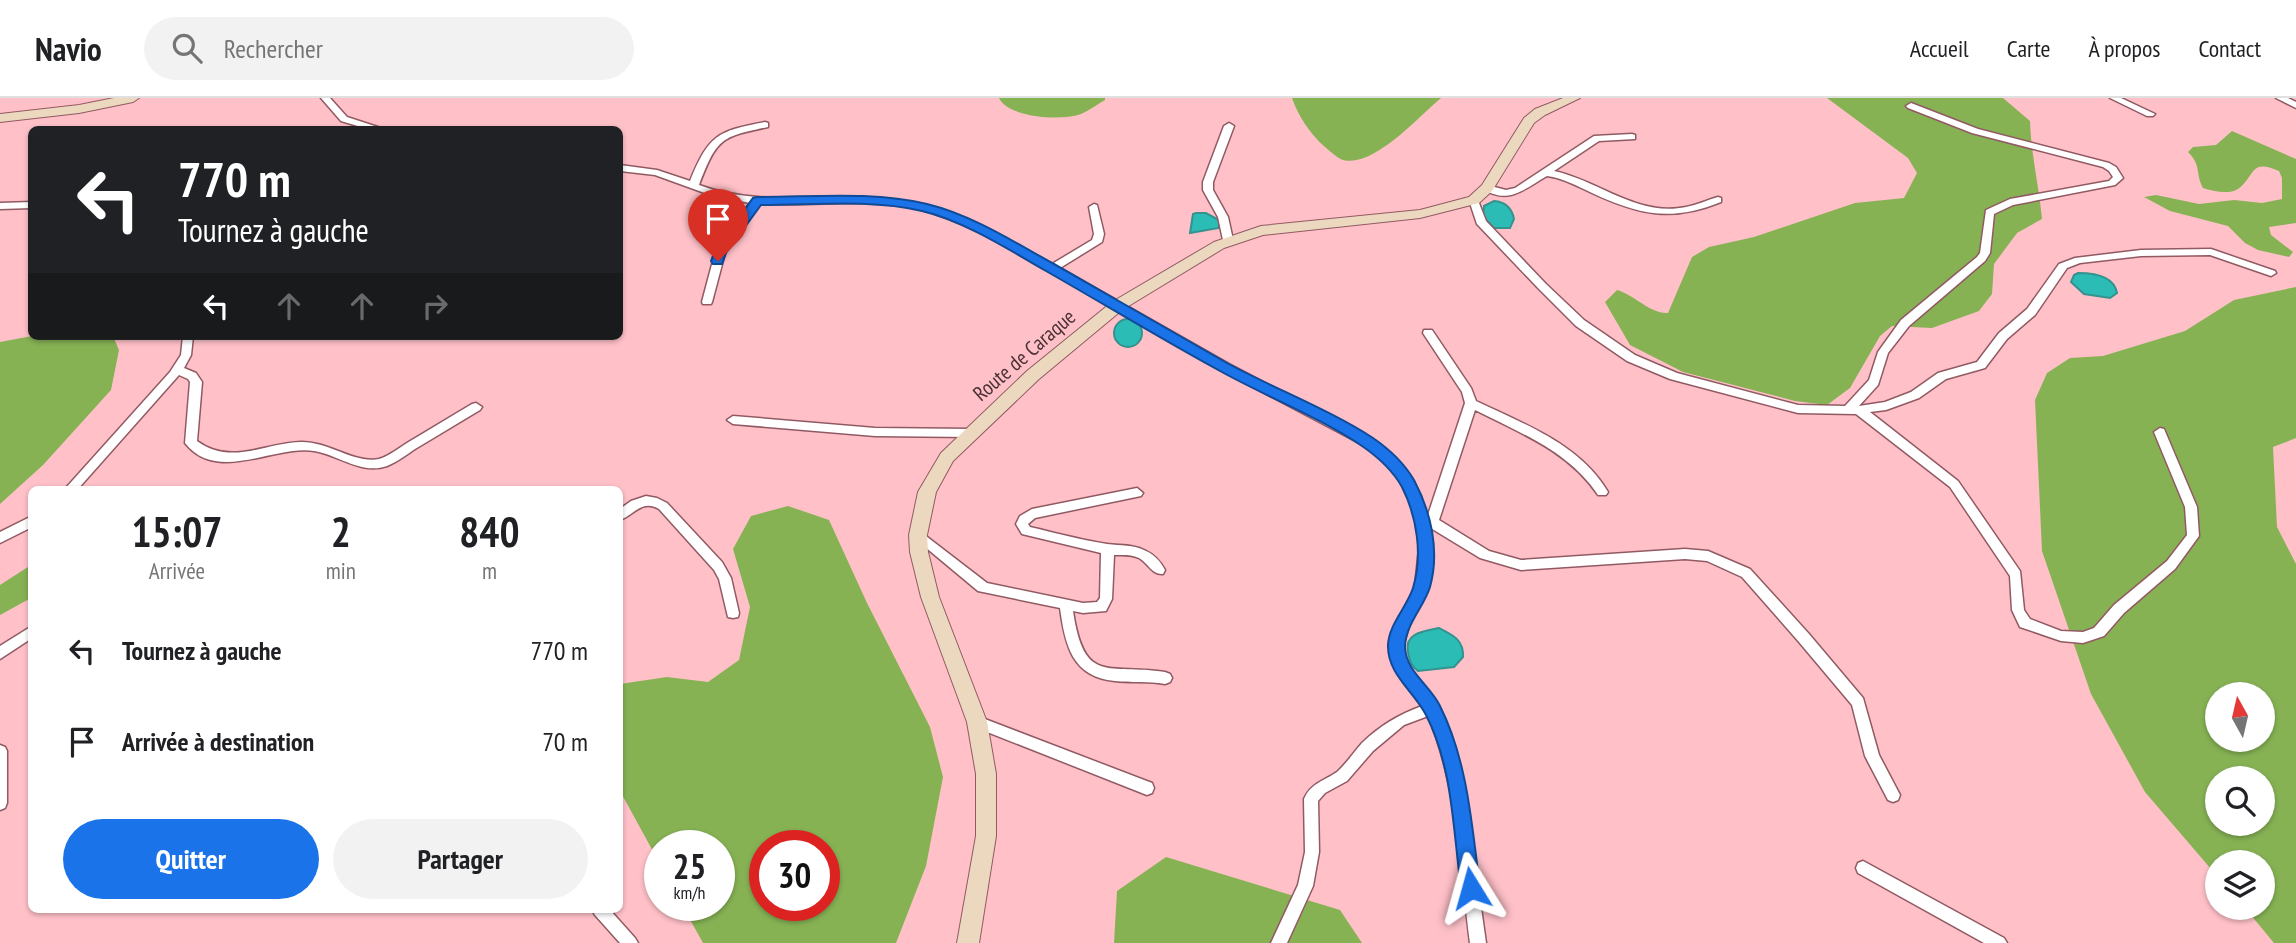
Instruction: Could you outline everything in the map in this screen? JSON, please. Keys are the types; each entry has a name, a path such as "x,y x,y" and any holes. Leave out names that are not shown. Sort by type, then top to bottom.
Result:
{"street":[{"path":"0,118 79,109 133,98"},
{"path":"325,98 344,119 369,126"},
{"name":"Route de Caraque","path":"968,943 986,836 986,775 977,722 930,597 919,552 918,535 927,492 937,471 971,433 1033,375 1117,306 1228,240 1281,228 1420,214 1474,200 1487,188 1529,121 1540,112 1574,98"},
{"path":"2113,98 2150,114"},
{"path":"2280,98 2296,105"},
{"path":"1854,410 1874,382 1883,352 1905,323 1981,259 1985,253 1989,212 2010,202 2112,183 2118,177 2113,169 2106,165 1975,131 1911,106"},
{"path":"693,187 707,152 715,140 732,132 765,125"},
{"path":"1228,240 1223,216 1208,190 1208,182 1229,126"},
{"path":"1487,188 1503,194 1513,194 1597,138 1632,137"},
{"path":"623,168 659,173 722,197 757,201 878,201 926,208 984,230 1225,368 1367,442 1391,460 1406,481 1427,522 1471,549 1499,562 1521,565 1685,554 1708,556 1746,573 1858,702 1872,756 1893,795"},
{"path":"1545,173 1563,175 1642,210 1695,210 1718,200"},
{"path":"1474,200 1481,222 1542,286 1580,323 1632,358 1674,376 1798,409 1854,410 1886,407 1915,395 1942,376 1981,365 2003,336 2031,312 2063,267 2079,260 2141,253 2211,252 2271,274"},
{"path":"707,302 720,253 757,201"},
{"path":"1,207 28,205"},
{"path":"1051,269 1097,242 1099,234 1094,207"},
{"path":"1428,333 1468,391 1471,404 1427,522 1421,587 1396,643 1398,658 1408,678 1432,708 1447,744 1456,779 1478,943"},
{"path":"74,486 177,370 186,355 188,340"},
{"path":"177,370 192,376 196,382 191,443 200,452 219,457 246,456 303,445 340,453 367,466 376,465 386,462 476,407"},
{"path":"1471,404 1553,446 1591,475 1602,492"},
{"path":"1854,410 1954,484 2016,575 2018,610 2025,623 2062,636 2084,638 2099,632 2119,609 2171,565 2193,536 2191,508 2181,477 2160,432"},
{"path":"733,419 875,432 971,433"},
{"path":"1137,493 1032,514 1024,519 1022,524 1026,531 1110,550 1121,549 1147,555 1159,569"},
{"path":"623,513 643,500 656,501 663,506 718,566 725,578 733,613"},
{"path":"5,536 28,523"},
{"path":"918,535 983,587 1094,609 1101,607 1106,599 1106,556 1110,550"},
{"path":"5,536 28,536"},
{"path":"1066,604 1072,643 1088,667 1110,676 1143,675 1165,678"},
{"path":"0,653 28,634"},
{"path":"1279,943 1305,886 1312,852 1311,799 1320,788 1342,776 1368,747 1399,721 1432,708"},
{"path":"977,722 1147,788"},
{"path":"0,751 0,803"},
{"path":"1863,868 1999,943"},
{"path":"603,913 630,943"}],"green space":[{"path":"999,98 1105,100 1081,114 1050,117 1013,110"},
{"path":"1292,98 1441,98 1382,149 1355,160 1343,160 1310,131"},
{"path":"1827,98 2003,98 2030,121 2042,219 2017,233 1994,264 1992,294 1979,311 1932,328 1892,326 1880,336 1850,388 1827,405 1795,401 1683,372 1630,345 1605,302 1617,290 1655,311 1668,313 1692,257 1709,247 1754,237 1855,203 1904,198 1917,173 1908,158"},
{"path":"2232,131 2296,159 2296,223 2269,227 2271,235 2293,252 2289,257 2258,250 2245,243 2228,226 2170,211 2144,197 2156,195 2199,204 2234,200 2262,203 2282,199 2282,178 2279,171 2262,166 2254,170 2244,184 2234,191 2220,192 2203,188 2195,161 2188,152 2193,147 2216,145"},
{"path":"2296,287 2296,438 2273,447 2277,527 2296,564 2296,943 2274,943 2255,920 2275,920 2275,850 2205,850 2205,862 2145,792 2091,694 2042,551 2035,400 2047,373 2070,358 2103,356 2185,331 2234,300"},
{"path":"28,337 28,340 115,340 119,350 111,390 43,465 0,504 0,342"},
{"path":"788,506 829,520 867,603 930,727 943,777 926,866 896,943 703,943 691,921 735,921 735,830 644,830 644,835 623,796 623,684 667,677 708,682 739,660 750,607 733,549 751,516"},
{"path":"28,567 28,600 0,615 0,585"},
{"path":"1166,857 1340,910 1362,943 1114,943 1117,891"}],"water":[{"path":"1494,201 1505,204 1512,212 1514,219 1510,228 1494,228 1483,217 1484,206"},
{"path":"1206,213 1219,220 1219,228 1190,233 1193,214"},
{"path":"2078,273 2107,279 2117,293 2110,298 2084,294 2071,282"},
{"path":"1128,319 1138,323 1142,333 1138,343 1128,347 1118,343 1114,333 1118,323"},
{"path":"1439,628 1460,642 1463,657 1454,667 1418,671 1410,660 1409,641 1416,634"}],"route":[{"path":"718,261 720,253 757,201 856,200 926,208 955,217 993,235 1225,368 1367,442 1391,460 1406,481 1419,508 1426,538 1421,587 1396,643 1398,658 1408,678 1432,708 1447,744 1456,779 1471,888"}]}
